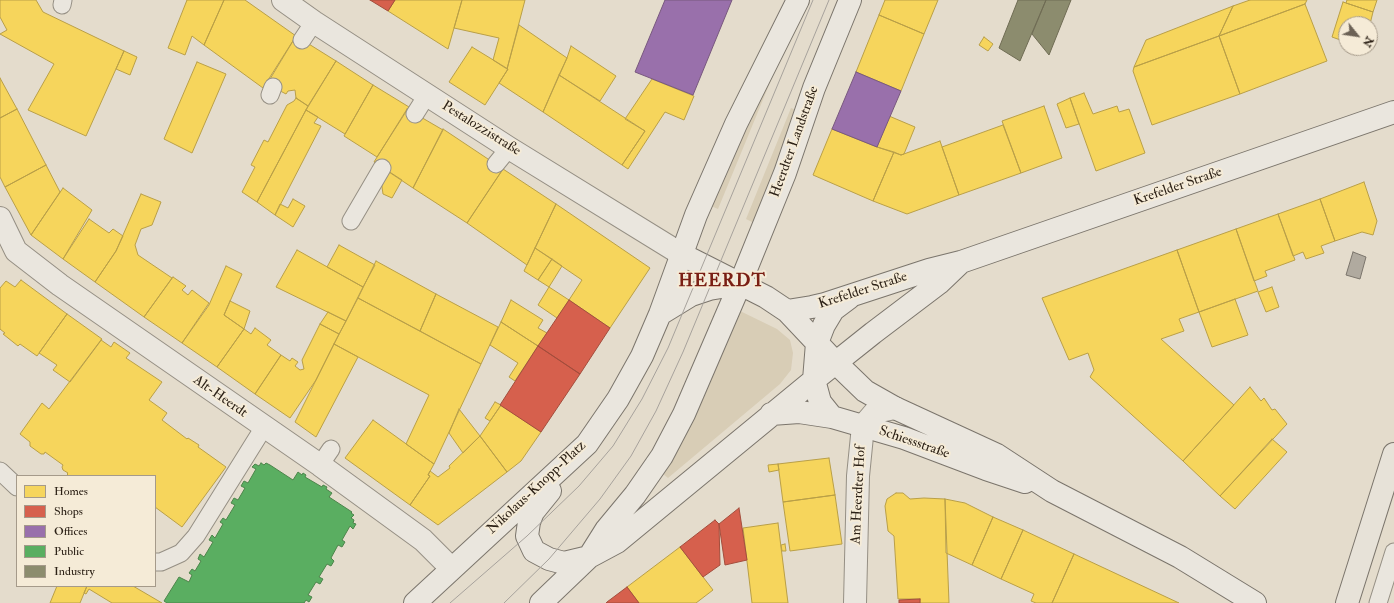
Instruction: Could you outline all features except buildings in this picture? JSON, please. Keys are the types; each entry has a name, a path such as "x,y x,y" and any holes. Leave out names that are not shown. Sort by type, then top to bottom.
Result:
{"highway":[{"path":"1346,603 1394,454"}],"main road":[{"name":"Pestalozzistraße","path":"283,0 308,31 426,95 503,156 681,254"},
{"path":"587,444 572,470 545,496 533,512 529,522 527,536 534,551 549,559 564,563 589,557 617,542 771,414 836,363 786,311 766,297 681,254 699,208 736,124 798,0"},
{"name":"Heerdter Landstraße","path":"740,284 784,173 814,88 850,0"},
{"name":"Krefelder Straße","path":"786,311 812,307 852,296 929,270 962,262 1394,112"},
{"name":"Alt-Heerdt","path":"0,218 16,251 60,285 264,427 325,457 423,540 451,568"},
{"name":"Nikolaus-Knopp-Platz","path":"415,603 451,568 587,444 618,400 642,356 660,314 681,254"},
{"name":"Krefelder Straße","path":"836,363 873,333 939,284 962,262"},
{"path":"660,314 690,295 709,289 740,284"},
{"path":"540,603 589,557 606,530 634,495 662,456 684,414 740,284"},
{"path":"832,417 820,402 814,380 817,342 824,325 833,310 852,296"},
{"path":"771,414 797,380 804,358 802,337 786,311"},
{"name":"Schiessstraße","path":"836,363 865,391 895,408 997,455 1052,491 1180,558 1255,603"},
{"name":"Am Heerdter Hof","path":"855,603 858,476 863,426 875,412 895,408"},
{"name":"Schiessstraße","path":"771,414 799,412 832,417 904,438 986,469 1052,491"}],"lane":[{"path":"415,114 426,95"},
{"path":"351,221 382,168"},
{"path":"156,562 160,562 181,553 196,536 264,427"},
{"path":"0,471 16,486"},
{"path":"1378,603 1394,552"}],"shaded area":[{"path":"776,68 718,209 711,206 732,152"},
{"path":"791,108 796,110 776,171 754,223 746,219"},
{"path":"738,310 777,329 790,340 793,353 791,370 780,384 668,478 662,473"}],"tram line":[{"path":"450,603 527,536 579,486 613,446 642,399 668,348 813,0"},
{"path":"504,603 549,559 600,499 631,456 656,411 683,352 829,0"}],"district":[{"name":"HEERDT","path":"722,282"}]}
